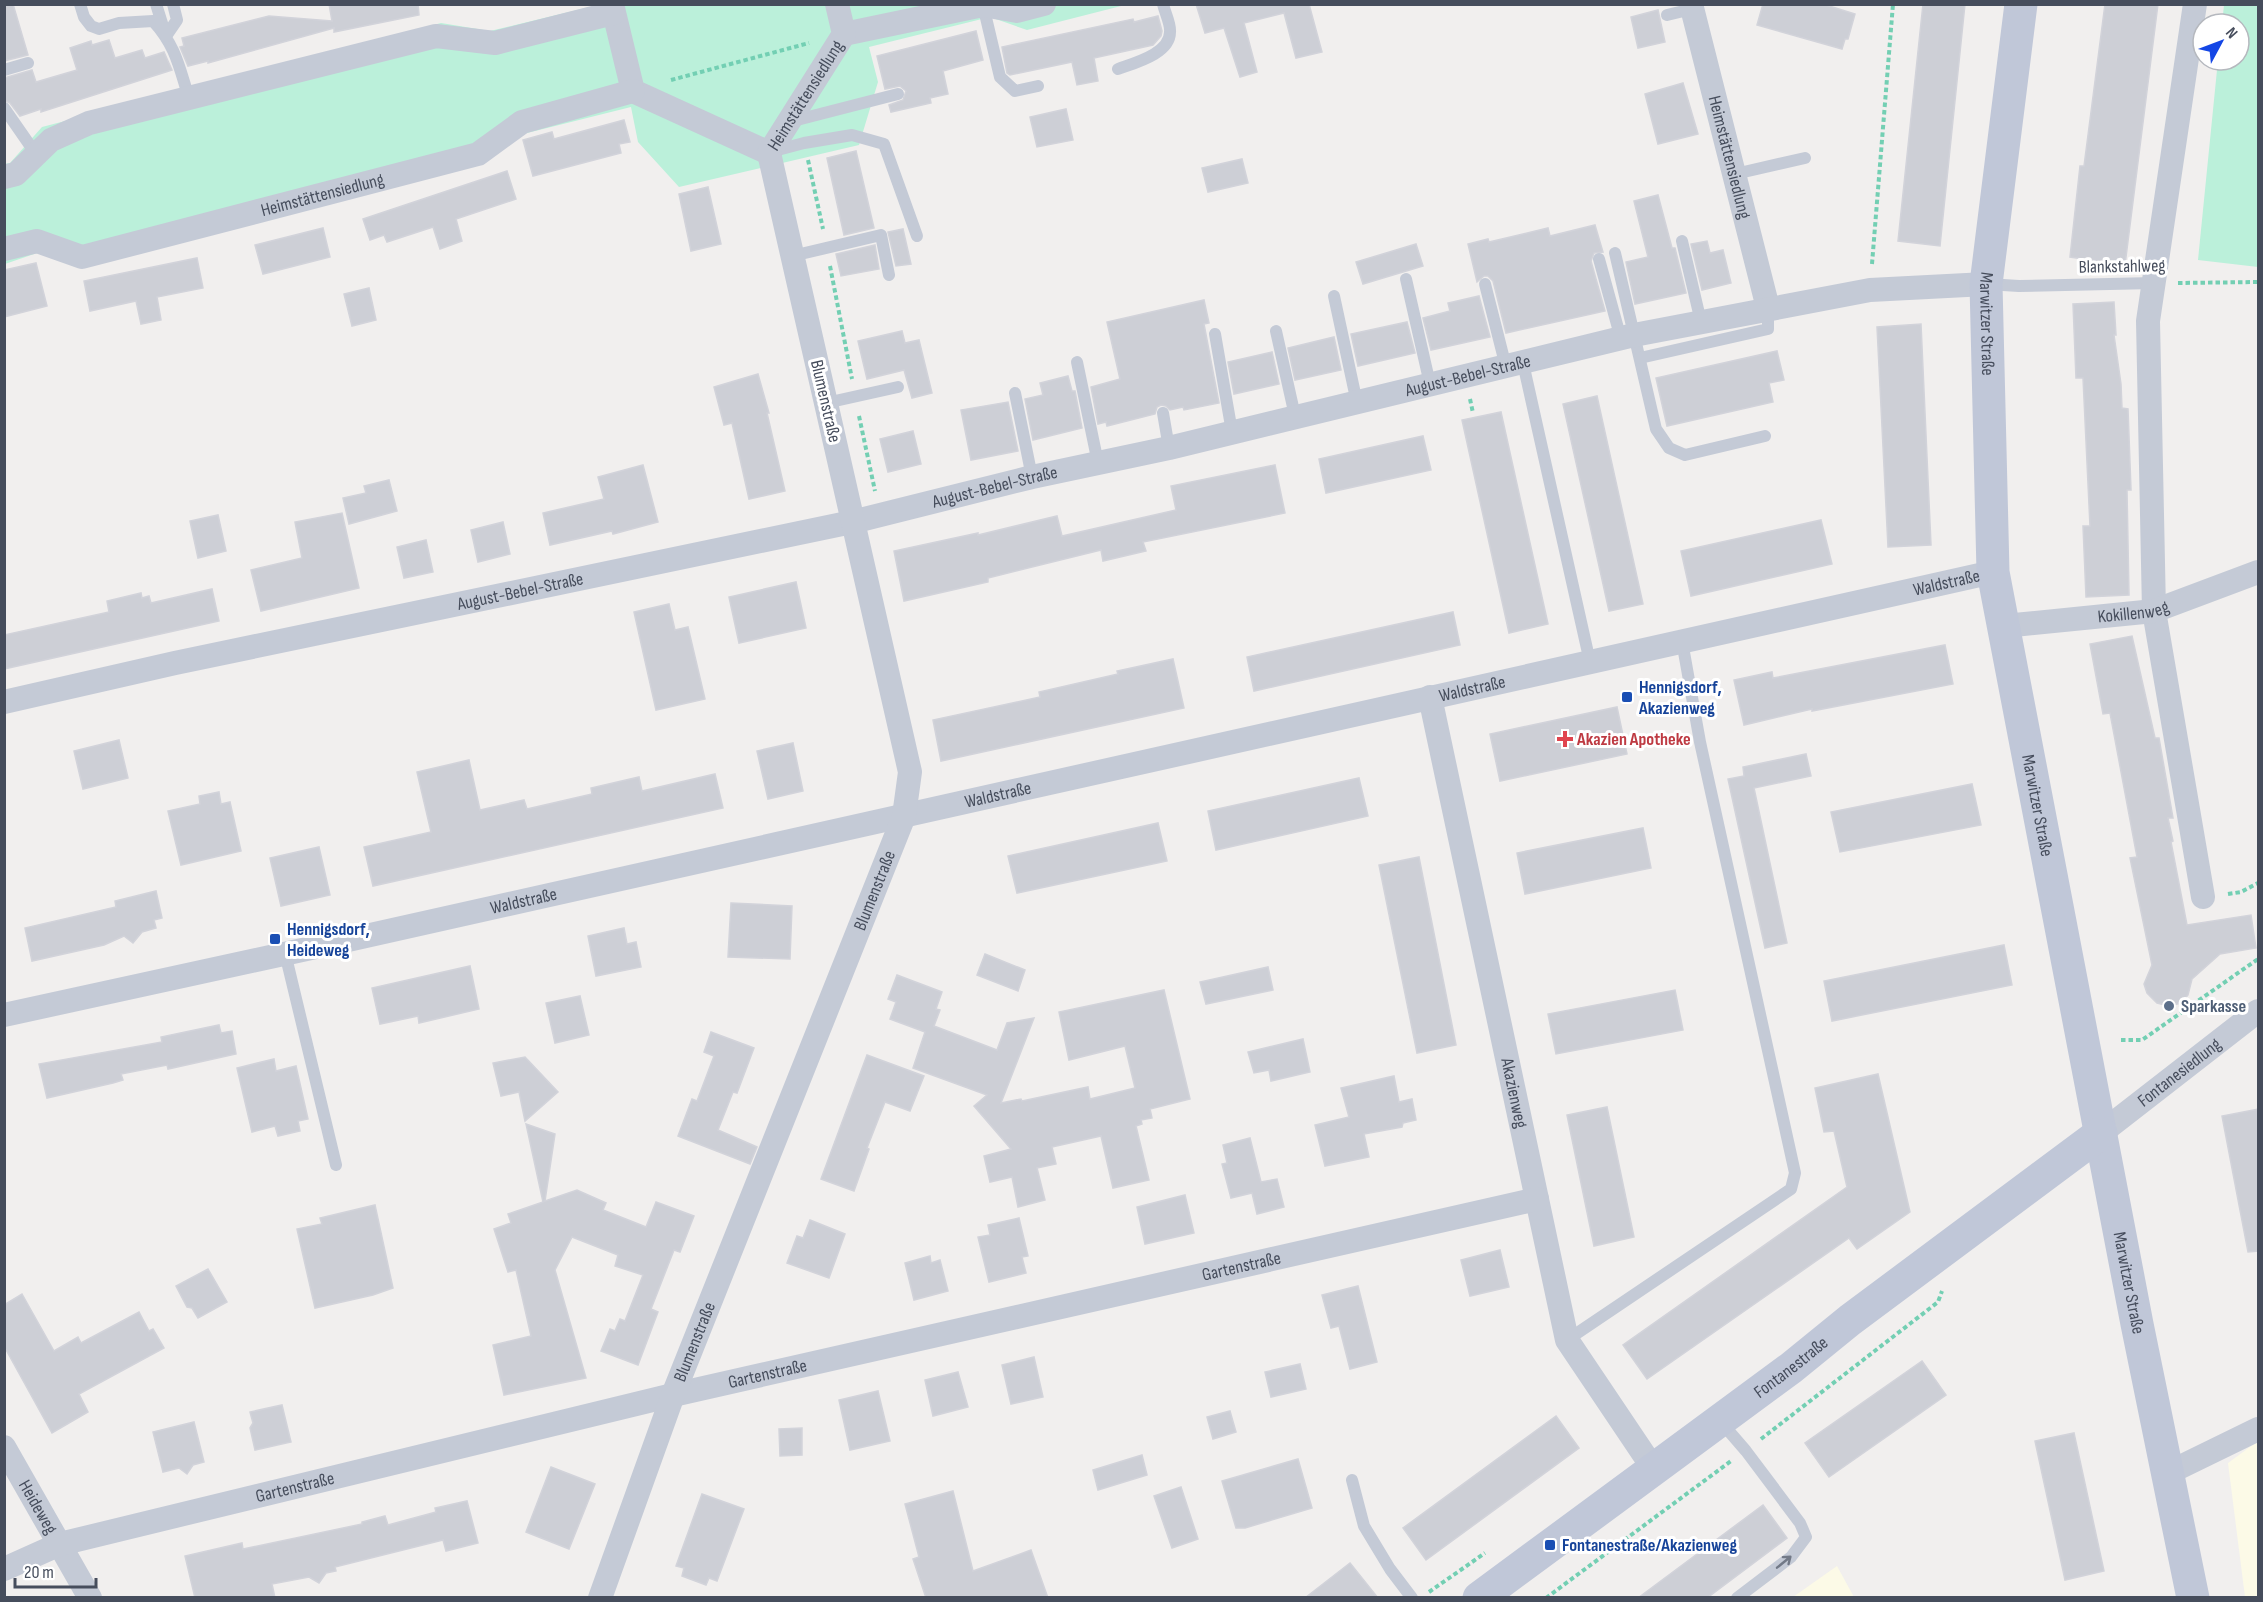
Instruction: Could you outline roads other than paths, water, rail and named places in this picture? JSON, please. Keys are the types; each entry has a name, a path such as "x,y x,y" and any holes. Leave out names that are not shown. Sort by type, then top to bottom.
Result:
{"main road":[{"name":"Marwitzer Straße","path":"2021,4 1986,284 1993,572 2137,1324 2193,1598"},
{"name":"Fontanestraße","path":"1479,1598 2101,1133"}],"street":[{"name":"Heimstättensiedlung","path":"837,4 844,34"},
{"name":"Heimstättensiedlung","path":"4,249 37,241 82,257 478,154 522,122 633,91 769,153 844,34 983,4 1017,11 1044,4"},
{"path":"2195,4 2148,321 2154,611 2203,897"},
{"name":"Heimstättensiedlung","path":"1692,7 1768,308"},
{"path":"4,177 16,174 51,140 89,123 436,36 495,43 612,9 633,91"},
{"name":"Blumenstraße","path":"600,1598 673,1395 904,816 910,772 769,153"},
{"name":"August-Bebel-Straße","path":"4,702 175,663 852,522 1032,477 1169,448 1430,384 1514,365 1632,344 1701,321 1870,290 1986,284"},
{"name":"Waldstraße","path":"4,1015 1993,572"},
{"name":"Kokillenweg","path":"2004,626 2154,611 2259,572"},
{"name":"Akazienweg","path":"1430,697 1567,1340 1653,1468"},
{"name":"Fontanesiedlung","path":"2101,1133 2259,1011"},
{"name":"Gartenstraße","path":"4,1569 60,1544 673,1395 1537,1199"},
{"path":"2168,1473 2259,1429"},
{"name":"Heideweg","path":"4,1447 90,1598"}],"lane":[{"path":"80,4 84,17 91,26 99,29 119,23 153,21 174,49 189,98"},
{"path":"156,4 166,36"},
{"path":"166,36 177,20 172,4"},
{"path":"983,4 1000,77 1015,91 1038,86"},
{"path":"1118,69 1152,55 1165,46 1170,33 1163,4"},
{"path":"1667,15 1692,7"},
{"path":"4,70 28,63"},
{"path":"787,123 898,94"},
{"path":"4,108 36,154"},
{"path":"769,153 804,143 852,135 884,144 917,236"},
{"path":"1735,174 1805,158"},
{"path":"792,256 881,235 889,275"},
{"path":"1682,241 1701,321"},
{"path":"1615,253 1632,344 1656,429 1669,448 1685,455 1765,436"},
{"path":"1599,259 1632,344"},
{"path":"1406,279 1430,384"},
{"name":"Blankstahlweg","path":"1986,284 2019,286 2154,283"},
{"path":"1485,284 1514,365 1590,662"},
{"path":"1334,296 1357,403"},
{"path":"1632,344 1768,328 1768,308"},
{"path":"1276,331 1295,417"},
{"path":"1215,334 1232,432"},
{"path":"1077,362 1098,463"},
{"path":"826,403 898,387"},
{"path":"1015,393 1032,477"},
{"path":"1163,413 1169,448"},
{"path":"1567,1340 1791,1190 1795,1173 1700,742 1682,642"},
{"path":"285,953 336,1165"},
{"path":"1719,1419 1746,1450 1800,1522 1806,1537 1791,1557 1737,1598"},
{"path":"1352,1480 1365,1526 1390,1569 1412,1598"}],"place":[{"name":"Hennigsdorf, Akazienweg","path":"1627,697"},
{"name":"Akazien Apotheke","path":"1565,739"},
{"name":"Hennigsdorf, Heideweg","path":"275,939"},
{"name":"Sparkasse","path":"2169,1006"},
{"name":"Fontanestraße/Akazienweg","path":"1550,1545"}]}
